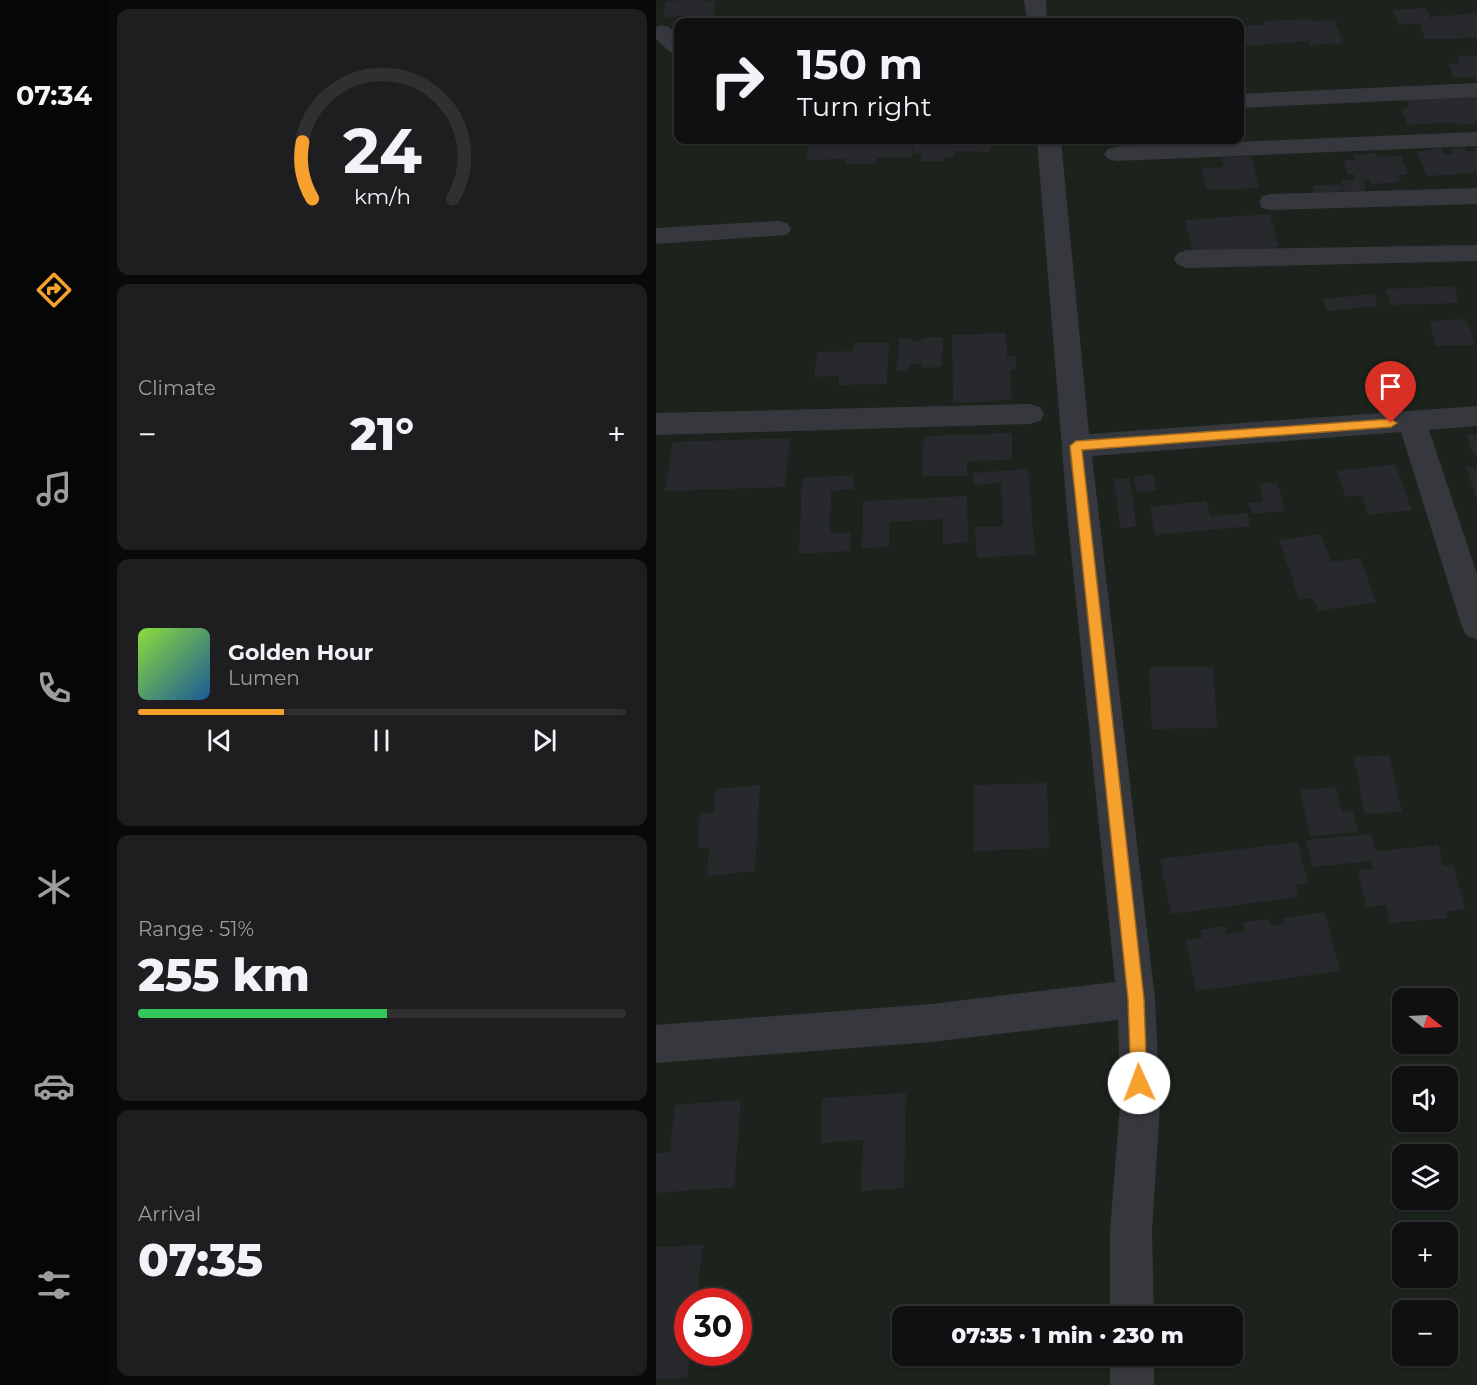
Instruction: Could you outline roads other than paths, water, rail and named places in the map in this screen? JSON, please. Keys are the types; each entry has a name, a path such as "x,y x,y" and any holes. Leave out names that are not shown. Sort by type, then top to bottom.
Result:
{"street":[{"path":"1035,0 1037,18"},
{"path":"1244,101 1478,90"},
{"path":"1244,139 1478,139"},
{"path":"1049,144 1076,446 1136,999 1140,1104 1131,1232 1132,1306"},
{"path":"1115,154 1201,144"},
{"path":"1271,202 1478,196"},
{"path":"656,236 778,229"},
{"path":"1187,259 1478,253"},
{"path":"656,424 1030,414"},
{"path":"1076,446 1478,416"},
{"path":"1412,422 1478,627"},
{"path":"656,1044 931,1023 1136,999"},
{"path":"1132,1366 1132,1385"}]}
